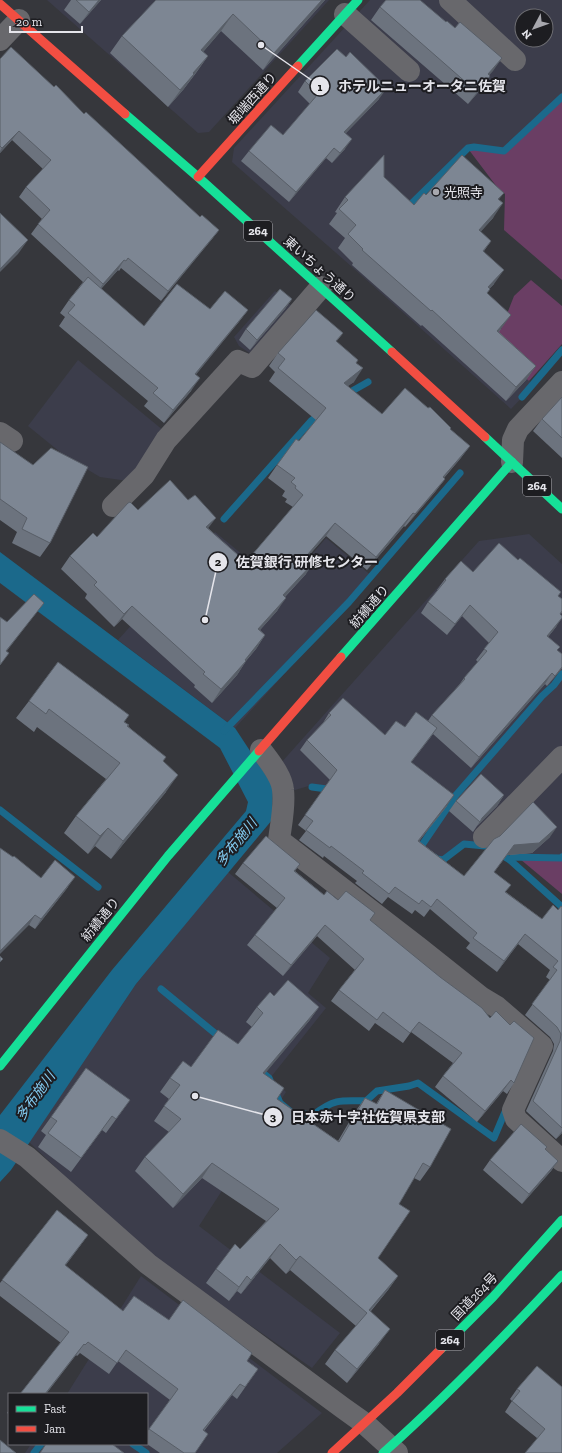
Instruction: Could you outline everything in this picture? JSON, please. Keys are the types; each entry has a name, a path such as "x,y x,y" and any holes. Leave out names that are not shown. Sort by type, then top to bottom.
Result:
{"main road":[{"name":"東いちょう通り","path":"0,4 322,287 512,462"},
{"name":"堀端西通り","path":"198,177 351,7"},
{"name":"264","path":"512,462 562,509"},
{"name":"紡績通り","path":"0,1066 156,870 512,462"},
{"name":"国道264号","path":"332,1453 397,1393 493,1297 562,1220"},
{"name":"264","path":"390,1451 519,1321 562,1275"}],"street":[{"path":"450,0 515,60"},
{"path":"351,7 409,71"},
{"path":"0,40 19,20"},
{"path":"113,506 144,475 166,440 238,361 252,367 322,287"},
{"path":"512,462 513,440 518,429 562,382"},
{"path":"260,750 274,767 283,789 283,803 278,840 482,998 497,1007 542,1046 513,1110 516,1119 562,1161"},
{"path":"484,837 562,757"},
{"path":"0,1140 27,1157 148,1264 364,1424 390,1451"}],"shaded area":[{"path":"47,0 329,0 209,132 198,133"},
{"path":"370,0 562,0 562,94 503,149 473,145 466,146 407,204 385,257 534,385 511,409 232,162 234,148"},
{"path":"562,94 562,280 504,230 505,194 497,187 466,146 472,145 504,149"},
{"path":"531,280 562,306 562,344 529,381 487,345 501,329 514,296"},
{"path":"275,291 293,307 251,354 239,346 234,337"},
{"path":"78,360 164,431 128,481 100,477 65,456 28,426"},
{"path":"215,532 283,588 326,538 373,577 235,728 118,640"},
{"path":"529,534 562,564 562,855 560,857 512,855 507,860 479,842 463,842 443,858 437,858 343,789 312,785 278,795 272,773 479,541"},
{"path":"520,859 562,860 562,894"},
{"path":"228,872 330,958 308,993 326,1008 271,1077 286,1092 199,1226 340,1333 312,1368 143,1251 29,1142 136,984"},
{"path":"141,1276 322,1413 277,1453 25,1453 30,1445 148,1445 148,1393 68,1393"}],"water":[{"name":"多布施川","path":"0,552 235,728 273,786 272,820 136,984 11,1170 0,1182 0,1115 112,970 246,811 248,802 220,748 0,583"}],"building":[{"path":"76,0 99,0 89,12"},
{"path":"156,0 322,0 274,53 233,14 201,50 208,56 180,90 122,36"},
{"path":"386,0 420,0 455,28 460,22 502,58 488,74 490,76 477,92 380,7"},
{"path":"11,47 54,87 56,85 84,114 86,112 200,217 202,215 219,230 168,291 128,258 126,261 124,260 103,284 38,224 50,210 26,187 51,160 19,131 2,148 0,146 0,59"},
{"path":"337,49 346,57 350,52 387,88 344,132 352,139 340,153 334,148 296,192 249,151 271,125 283,135 318,94 305,81"},
{"path":"384,155 384,177 414,205 424,193 426,195 462,155 504,193 498,199 503,203 479,230 491,241 483,251 504,270 488,287 490,289 487,293 511,315 497,331 536,366 516,387 432,310 431,311 362,250 363,249 348,234 356,225 339,209 348,200 345,197"},
{"path":"0,213 28,240 0,269"},
{"path":"88,277 144,326 177,284 210,309 225,291 248,310 195,374 200,378 173,410 153,393 158,388 68,313 75,305 69,300"},
{"path":"280,289 292,299 257,340 246,329"},
{"path":"316,310 343,333 336,341 358,360 356,363 363,368 344,383 382,414 405,388 428,408 430,407 451,428 450,429 470,446 443,477 445,479 415,514 413,513 376,557 335,523 308,554 315,561 283,595 286,598 258,629 265,635 245,660 246,661 221,689 203,674 205,672 132,606 124,614 94,585 97,582 70,556 93,533 97,537 128,503 130,502 138,510 170,480 188,500 195,495 216,518 206,527 246,562 303,495 291,482 295,478 277,465 296,439 299,441 326,408 278,368 285,359 278,353"},
{"path":"562,397 562,438 542,419"},
{"path":"0,442 33,465 51,448 88,467 50,543 22,529 27,518 0,499"},
{"path":"499,543 518,560 520,558 561,592 558,596 562,599 562,611 560,614 562,618 547,636 560,647 557,650 562,654 562,667 555,676 552,673 479,757 432,715 465,679 464,678 487,651 484,649 498,632 470,605 455,624 428,602 461,561 473,572"},
{"path":"34,594 44,603 6,651 9,653 0,665 0,617 7,622"},
{"path":"58,662 129,715 124,722 129,725 127,726 166,757 163,761 178,775 123,841 108,828 100,836 76,816 120,763 49,709 46,714 29,701"},
{"path":"343,698 385,735 396,721 405,727 416,712 437,728 411,762 454,795 418,841 464,876 494,839 500,836 533,802 557,827 539,843 514,845 494,872 511,885 505,892 542,919 553,905 558,910 561,906 562,907 562,1128 533,1101 560,1041 561,1034 557,1027 532,1004 557,970 553,967 558,961 525,934 504,961 473,938 477,933 437,899 431,907 422,900 419,904 395,887 389,894 362,873 364,871 331,846 330,848 306,830 313,821 305,815 337,770 307,740 331,715 329,713"},
{"path":"481,774 504,795 480,822 456,801"},
{"path":"266,836 300,864 294,871 324,895 327,891 338,900 346,891 375,913 370,920 440,977 482,1008 490,1018 496,1011 510,1025 514,1021 534,1038 514,1083 511,1080 485,1111 443,1076 462,1053 419,1022 410,1033 383,1012 377,1020 339,990 364,959 325,925 291,965 255,935 285,898 243,863"},
{"path":"0,848 13,857 14,856 41,878 55,860 75,877 41,919 35,915 0,951"},
{"path":"288,980 319,1007 263,1073 284,1088 277,1099 339,1142 365,1098 377,1104 385,1090 451,1129 430,1167 423,1163 399,1204 410,1211 378,1258 398,1276 369,1310 390,1329 357,1369 335,1350 367,1313 300,1256 296,1260 280,1244 251,1280 247,1276 239,1287 216,1269 235,1244 240,1249 279,1209 212,1163 183,1194 145,1157 181,1119 164,1106 180,1085 170,1078 183,1061 191,1067 218,1030 238,1044 263,1013 257,1007 270,992 274,996"},
{"path":"86,1068 130,1100 116,1119 112,1116 81,1158 48,1133 57,1121 51,1117"},
{"path":"521,1124 547,1147 545,1149 558,1161 529,1194 490,1160"},
{"path":"57,1210 88,1235 65,1265 123,1311 134,1296 169,1320 183,1300 252,1353 247,1361 258,1369 245,1387 240,1384 203,1430 208,1434 195,1453 184,1453 149,1429 178,1389 126,1350 117,1363 88,1342 85,1345 84,1344 46,1393 21,1393 69,1332 2,1280"},
{"path":"537,1366 562,1387 562,1453 525,1453 545,1429 512,1401 520,1391 517,1389"},
{"path":"0,1440 16,1453 0,1453"},
{"path":"45,1445 113,1445 124,1453 40,1453"}],"waterway":[{"path":"406,209 468,148 474,147 504,151 562,97"},
{"path":"522,397 562,350"},
{"path":"345,395 368,382"},
{"path":"224,519 311,421 321,413"},
{"path":"224,731 349,602 460,473"},
{"path":"422,845 456,795 542,696 554,685 562,674"},
{"path":"312,787 334,790"},
{"path":"0,810 98,887"},
{"path":"434,857 443,860 464,844 485,846"},
{"path":"498,853 510,860 562,907"},
{"path":"510,860 513,857 562,857"},
{"path":"161,989 222,1039"},
{"path":"258,1069 269,1078 280,1103 292,1113 313,1115 332,1103 343,1101 366,1101 377,1091 409,1086 418,1083 494,1138 507,1107"},
{"path":"34,1453 40,1445"},
{"path":"134,1445 146,1453"}],"traffic: fast":[{"path":"298,66 358,0"},
{"path":"125,114 198,177 392,352"},
{"path":"485,437 562,509"},
{"path":"341,657 512,462"},
{"path":"0,1066 168,856 259,751"},
{"path":"441,1349 493,1297 562,1220"},
{"path":"383,1453 474,1366 562,1275"}],"traffic: jam":[{"path":"0,4 125,114"},
{"path":"198,177 298,66"},
{"path":"392,352 485,437"},
{"path":"259,751 341,657"},
{"path":"332,1453 397,1393 441,1349"}],"place":[{"name":"ホテルニューオータニ佐賀","path":"261,45"},
{"name":"光照寺","path":"436,192"},
{"name":"佐賀銀行 研修センター","path":"205,620"},
{"name":"日本赤十字社佐賀県支部","path":"195,1096"}]}
